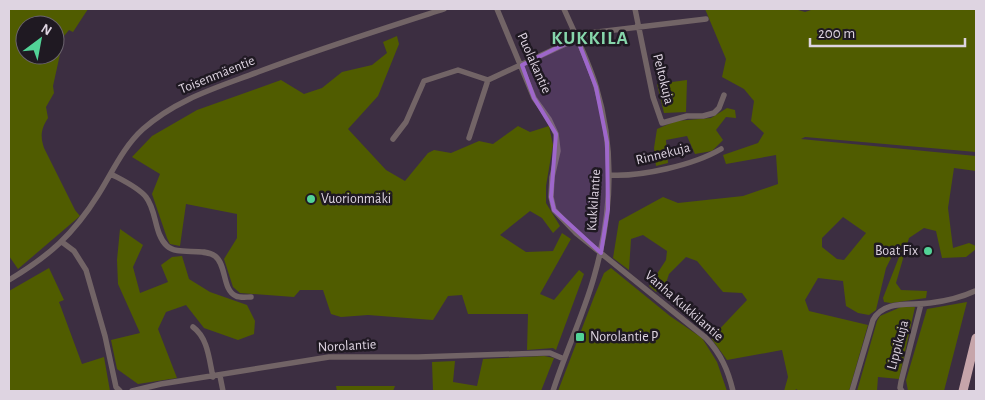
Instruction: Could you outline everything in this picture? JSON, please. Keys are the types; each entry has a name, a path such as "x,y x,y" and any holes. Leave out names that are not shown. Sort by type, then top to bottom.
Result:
{"highway":[{"path":"963,391 976,338"}],"street":[{"name":"Toisenmäentie","path":"9,280 44,258 62,242 81,220 129,145 142,130 183,101 310,53 444,9"},
{"name":"Puolakantie","path":"497,9 522,65 534,98 549,119 556,134 558,151 552,177 551,197 554,210 572,229 601,253"},
{"name":"Kukkilantie","path":"553,391 585,305 601,253 608,209 609,175 607,142 594,80 564,9"},
{"path":"635,9 638,27"},
{"path":"393,139 406,122 424,81 458,70 488,80 589,33 706,19"},
{"name":"Peltokuja","path":"638,27 653,97 662,123 687,116 703,116 714,113 719,108 724,95"},
{"path":"469,138 488,80"},
{"name":"Rinnekuja","path":"609,175 630,175 669,168 713,154 721,149"},
{"path":"111,174 146,197 166,246 174,250 214,256 219,260 232,293 239,297 251,297"},
{"path":"62,242 74,252 86,270 104,329 116,387 120,391"},
{"name":"Vanha Kukkilantie","path":"601,253 717,349 725,364 733,391"},
{"path":"852,391 875,316 886,308 899,304 948,301 975,291"},
{"name":"Lippikuja","path":"902,391 900,388 901,382 921,304"},
{"path":"193,328 200,333 205,342 213,377"},
{"name":"Norolantie","path":"132,391 161,384 220,376 328,357 550,353 564,359"},
{"path":"220,376 223,391"}],"highlighted area":[{"path":"577,38 596,87 607,142 608,209 601,253 554,210 551,197 556,134 534,98 522,65"}],"green space":[{"path":"9,9 88,9 73,32 69,30 65,35 65,15 15,15 15,65 58,65 53,86 54,93 46,107 48,118 43,129 42,140 44,148 75,210 80,216 18,269 9,256"},
{"path":"705,9 795,9 805,12 814,9 976,9 976,152 805,137 801,139 976,156 976,171 954,168 948,208 953,248 969,243 976,246 976,249 966,257 942,258 936,231 924,228 909,238 896,283 901,290 927,291 926,298 891,303 884,302 883,298 899,257 894,252 886,268 876,310 869,315 858,313 846,306 843,281 818,278 805,300 809,311 868,325 849,391 799,391 796,389 795,391 784,391 788,377 782,350 727,360 711,338 747,300 742,293 723,292 697,261 686,257 669,274 666,283 656,292 649,286 666,260 667,251 643,235 631,239 629,270 613,258 619,221 663,197 678,203 743,196 778,184 776,155 726,164 723,155 758,143 764,133 751,121 754,101 744,89 722,77 726,59","holes":["843,217 866,233 844,260 837,259 822,247 822,238"]},
{"path":"397,36 399,44 378,96 348,129 386,170 405,181 428,153 434,150 451,153 479,141 493,144 518,126 530,132 549,126 553,145 546,186 546,203 560,226 553,233 542,218 530,211 500,235 526,252 553,251 562,233 571,239 540,294 554,300 579,270 584,274 556,350 553,348 527,350 528,314 468,314 462,295 448,296 433,320 368,315 341,317 331,314 323,290 300,290 294,297 240,293 233,287 224,259 237,238 237,214 186,204 180,246 170,244 152,194 160,174 132,157 152,136 197,110 281,80 304,94 322,88 342,72 372,65 387,53 383,42"},
{"path":"687,80 686,112 664,113 657,84"},
{"path":"727,108 735,110 736,118 726,117 716,130 723,140 712,151 695,154 687,136 666,140 668,163 656,166 654,148 657,129 676,121 711,118"},
{"path":"120,229 143,245 133,267 140,293 168,282 161,265 172,257 182,256 189,279 210,292 247,305 255,321 254,334 238,340 204,328 186,305 166,312 158,329 177,378 138,384 117,369 111,340 140,333 118,284 117,260"},
{"path":"49,268 64,300 59,302 82,364 104,357 110,391 9,391 9,291"},
{"path":"611,268 670,316 702,338 717,362 727,391 558,391 604,273"},
{"path":"967,302 944,391 908,391 906,380 927,309"},
{"path":"901,307 915,307 899,379 878,377 877,391 857,391 877,321 880,316"},
{"path":"544,356 554,358 541,391 433,391 432,362 455,361 453,382 477,386 483,359"},
{"path":"336,386 395,386 393,391 337,391"}],"place":[{"name":"Vuorionmäki","path":"311,199"},
{"name":"Boat Fix","path":"928,251"},
{"name":"Norolantie P","path":"580,337"}],"district":[{"name":"KUKKILA","path":"590,38"}]}
